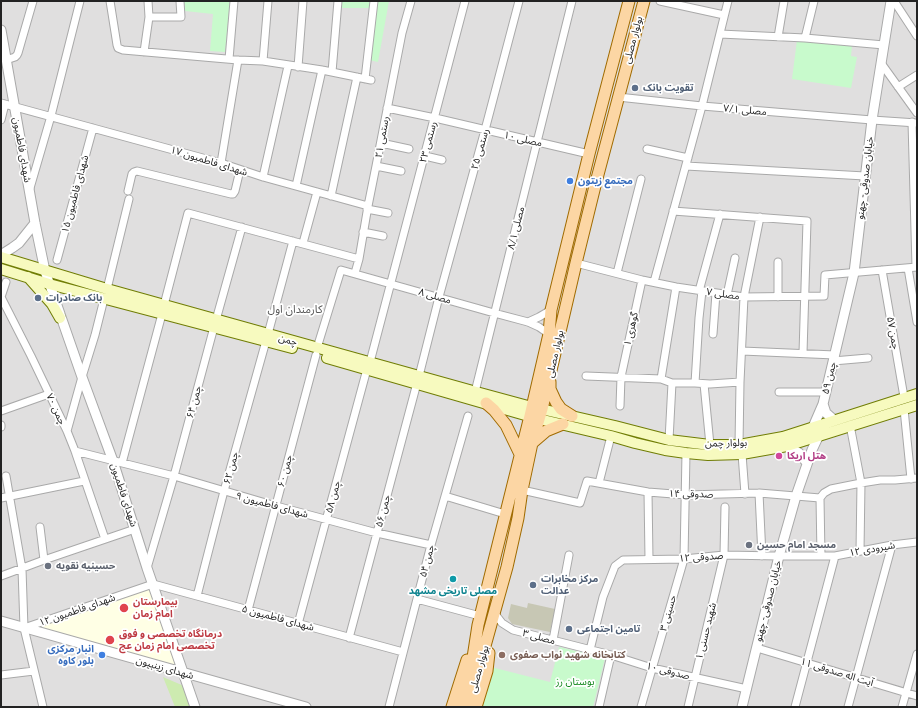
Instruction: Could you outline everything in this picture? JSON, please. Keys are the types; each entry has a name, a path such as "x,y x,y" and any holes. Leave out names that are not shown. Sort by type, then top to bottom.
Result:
{"main road":[{"name":"بولوار مصلی","path":"468,707 507,567 532,443 552,310 589,154 629,1"},
{"name":"بولوار مصلی","path":"460,707 470,677 479,621 520,454 549,377 582,237 644,1"},
{"path":"570,234 582,237"},
{"name":"چمن","path":"1,256 106,294"},
{"name":"چمن","path":"1,269 49,284 106,294 163,309 418,380 486,403 536,413"},
{"path":"28,277 52,304 60,318"},
{"path":"549,377 550,389 556,402 561,409 572,416"},
{"name":"چمن","path":"418,380 475,392 536,413"},
{"name":"بولوار چمن","path":"536,413 572,416 669,440 740,449 787,446 834,420 917,394"},
{"path":"486,403 494,410 506,425 520,454"},
{"name":"بولوار چمن","path":"536,413 562,424 635,443 665,450 708,455 740,449 784,437 850,425 917,405"},
{"path":"532,443 546,431 562,424"},
{"path":"635,443 638,432"},
{"path":"505,514 518,518"},
{"path":"452,707 479,621"},
{"path":"476,707 487,671 491,628"}],"street":[{"path":"6,60 15,57 18,53 33,1"},
{"path":"29,190 51,116 80,1"},
{"path":"110,1 117,45 118,48 123,50 263,61 368,79 374,1"},
{"path":"144,52 149,17 148,1"},
{"path":"149,17 181,17 180,1"},
{"path":"229,59 234,1"},
{"path":"263,61 268,1"},
{"path":"298,67 303,1"},
{"path":"332,72 338,1"},
{"name":"رستمی ۲۱","path":"355,274 402,33 411,1"},
{"name":"رستمی ۲۳","path":"368,366 465,1"},
{"name":"رستمی ۲۵","path":"418,380 439,297 486,130 519,1"},
{"name":"مصلی ۸/۱","path":"475,392 572,1"},
{"path":"660,1 724,15"},
{"path":"654,282 702,106 728,1"},
{"path":"778,37 784,1"},
{"path":"805,38 814,1"},
{"path":"893,1 917,36"},
{"name":"خیابان صدوقی- چهنو","path":"834,358 854,273 872,120 884,45 893,1"},
{"name":"شهدای فاطمیون","path":"1,30 34,223 45,271 60,318 82,377 118,462 135,530 195,707"},
{"path":"720,34 805,38 884,45"},
{"path":"221,163 238,60"},
{"path":"881,63 917,113"},
{"path":"263,177 288,66"},
{"path":"296,186 322,70"},
{"path":"898,87 917,75"},
{"path":"331,196 357,77"},
{"name":"مصلی ۷/۱","path":"618,97 702,106 914,123"},
{"path":"1,120 3,104"},
{"name":"شهدای فاطمیون ۱۷","path":"3,104 221,163 263,177 388,213"},
{"name":"مصلی ۱۰","path":"387,108 589,154"},
{"path":"854,273 917,267 914,123"},
{"name":"شهدای فاطمیون ۱۵","path":"58,260 93,128"},
{"path":"381,143 409,149"},
{"path":"647,149 687,162 865,176"},
{"path":"425,156 442,160"},
{"path":"376,166 400,171"},
{"path":"128,190 132,174 137,171 233,194 240,170"},
{"path":"617,273 641,179"},
{"path":"303,243 317,192"},
{"path":"66,431 95,335 129,199"},
{"path":"673,211 807,221 803,353"},
{"path":"118,462 145,379 188,213 359,259"},
{"path":"710,445 704,387 696,379 700,291 720,214"},
{"path":"745,494 740,449 740,382 744,298 760,217"},
{"path":"1,256 19,242 34,223"},
{"name":"چمن ۶۴","path":"147,568 174,476 242,227"},
{"path":"363,232 383,236"},
{"name":"چمن ۶۲","path":"197,596 224,491 294,241"},
{"path":"727,295 735,258"},
{"path":"778,262 778,297"},
{"name":"مصلی ۷","path":"576,263 642,280 744,298 824,296 825,275 854,273"},
{"path":"908,268 917,322"},
{"name":"مصلی ۸","path":"341,270 528,322 549,334"},
{"name":"چمن ۶۰","path":"248,610 317,352 341,270"},
{"name":"چمن ۵۷","path":"882,270 904,397"},
{"name":"گوهری ۱","path":"620,406 620,378 642,280"},
{"name":"چمن ۷۰","path":"6,282 1,297 49,394 75,451 105,539"},
{"path":"661,379 676,287"},
{"path":"713,334 716,293"},
{"path":"528,322 552,310"},
{"path":"742,351 803,353 834,358 868,358"},
{"name":"چمن ۵۹","path":"834,358 823,404 826,413 834,420"},
{"name":"چمن ۵۸","path":"298,624 368,366"},
{"path":"586,376 661,379 672,383 696,379"},
{"name":"چمن ۵۶","path":"349,638 418,380"},
{"path":"704,387 740,382"},
{"path":"669,440 672,383"},
{"path":"779,392 825,392"},
{"path":"1,411 49,394"},
{"name":"خیابان صدوقی- چهنو","path":"742,707 779,556 796,496 812,450 823,404"},
{"path":"821,556 820,498 824,493 831,489 880,480 914,479 904,409"},
{"name":"چمن ۵۴","path":"389,707 431,545 468,416"},
{"path":"850,425 861,483 860,551"},
{"path":"600,483 611,436"},
{"path":"787,446 799,453 807,463"},
{"name":"شهدای فاطمیون ۹","path":"75,451 174,476 327,520 431,545"},
{"name":"حسینی ۳","path":"641,707 684,559 686,453"},
{"path":"6,476 22,569 24,628 43,707"},
{"path":"1,498 84,481"},
{"name":"صدوقی ۱۴","path":"522,490 580,503 587,481 648,492 686,495 759,493 820,498"},
{"path":"648,492 649,559"},
{"path":"759,493 762,556"},
{"path":"445,496 505,514"},
{"name":"شهید حسنی ۱","path":"688,707 724,555 725,507"},
{"path":"40,527 44,560"},
{"path":"1,576 105,539 135,530"},
{"name":"شیرودی ۱۲","path":"779,556 835,556 892,545 917,542"},
{"path":"848,707 892,545"},
{"path":"553,640 569,555"},
{"name":"صدوقی ۱۲","path":"590,650 603,597 615,566 623,560 684,559 724,555 779,556"},
{"path":"795,707 835,556"},
{"name":"شهدای فاطمیون ۵","path":"153,584 403,652"},
{"name":"شهدای فاطمیون ۱۲","path":"24,628 153,584"},
{"path":"417,599 479,621"},
{"name":"مصلی ۳","path":"495,614 502,623 513,630 590,650"},
{"name":"شهدای زینبیون","path":"1,622 306,707"},
{"name":"آیت اله صدوقی ‍۱۱","path":"757,648 917,696"},
{"name":"صدوقی ۱۰","path":"590,650 652,668 747,689"},
{"path":"902,707 917,654"},
{"path":"599,707 611,656"},
{"path":"1,675 34,671"}],"shaded area":[{"path":"1,1 917,1 917,707 1,707"},
{"name":"بیمارستان امام زمان","path":"151,586 183,673 26,630"},
{"path":"528,603 555,609 550,632 512,624 508,618 511,604 527,608"}],"green space":[{"path":"184,1 230,1 225,52 210,51 213,14 185,11"},
{"path":"342,1 389,1 378,62 369,60 374,8 341,8"},
{"path":"797,40 852,46 851,56 857,57 851,88 792,79"},
{"name":"بوستان رز","path":"559,647 605,658 593,707 481,707 491,667 550,682"},
{"path":"163,677 184,686 191,707 175,707"}],"place":[{"name":"تقویت بانک","path":"635,88"},
{"name":"مجتمع زیتون","path":"570,181"},
{"name":"بانک صادرات","path":"38,298"},
{"name":"هتل اریکا","path":"779,456"},
{"name":"مسجد امام حسین","path":"749,545"},
{"name":"حسینیه نقویه","path":"48,566"},
{"name":"مصلی تاریخی مشهد","path":"453,579"},
{"name":"مرکز مخابرات عدالت","path":"533,585"},
{"name":"بیمارستان امام زمان","path":"124,608"},
{"name":"تامین اجتماعی","path":"569,629"},
{"name":"درمانگاه تخصصی و فوق تخصصی امام زمان عج","path":"110,640"},
{"name":"انبار مرکزی بلور کاوه","path":"102,655"},
{"name":"کتابخانه شهید نواب صفوی","path":"502,655"}],"district":[{"name":"کارمندان اول","path":"295,309"}]}
